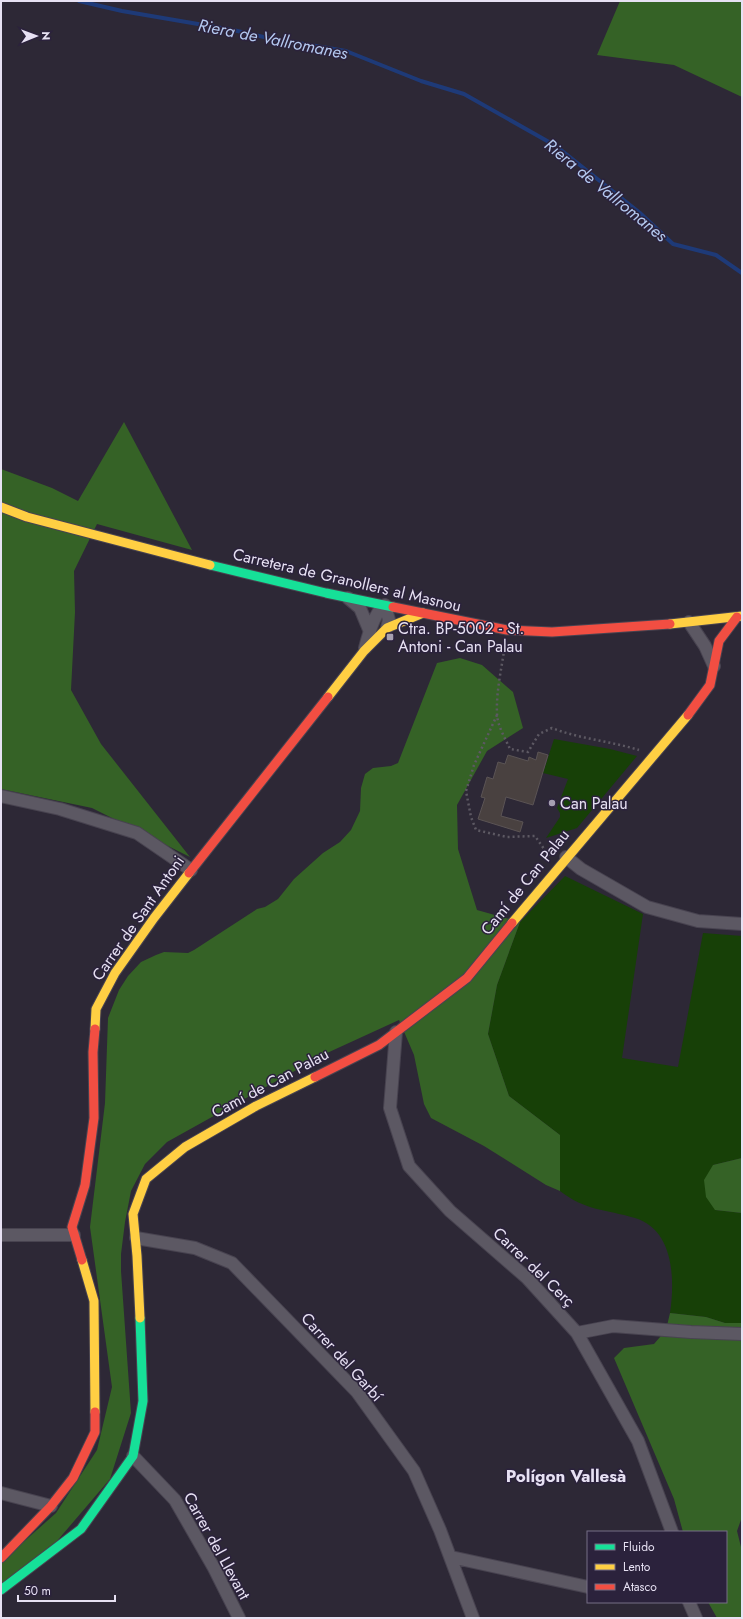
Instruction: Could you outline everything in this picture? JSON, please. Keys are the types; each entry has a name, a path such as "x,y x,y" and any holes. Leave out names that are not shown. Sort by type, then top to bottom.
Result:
{"street":[{"name":"Carretera de Granollers al Masnou","path":"1,508 26,517 134,546 345,596 507,630 552,632 660,626 739,617"},
{"path":"345,596 360,608 370,632"},
{"path":"385,605 389,620 387,628"},
{"name":"Carrer de Sant Antoni","path":"364,651 380,608 385,605"},
{"name":"Carrer de Sant Antoni","path":"1,1558 50,1506 72,1478 95,1432 94,1301 72,1227 85,1185 94,1118 93,1052 96,1008 114,973 191,870 364,651 387,628 423,613"},
{"name":"Camí de Can Palau","path":"1,1590 81,1529 133,1456 143,1401 136,1238 133,1214 146,1180 185,1147 256,1106 379,1045 467,978 566,857 697,704 710,685 719,640 739,617"},
{"path":"689,622 705,646 714,666"},
{"path":"1,796 60,809 137,833 191,870"},
{"path":"566,857 581,869 647,907 698,921 742,924"},
{"name":"Carrer del Cerç","path":"396,1032 390,1108 409,1166 450,1211 527,1278 577,1333 638,1441 672,1531"},
{"path":"1,1235 74,1235"},
{"name":"Carrer del Garbí","path":"136,1238 195,1248 232,1263 357,1392 414,1471 451,1557 473,1618"},
{"path":"577,1333 613,1326 742,1334"},
{"name":"Carrer del Llevant","path":"133,1456 175,1500 214,1568 239,1618"},
{"path":"1,1493 50,1506"},
{"path":"451,1557 587,1587"},
{"path":"689,1603 696,1618"}],"path":[{"path":"507,630 497,714 474,765 466,791 471,817 476,830 507,837 535,836 557,868"},
{"path":"497,714 503,734 510,749 528,752 539,734 552,728 568,734 622,744 652,755"}],"green space":[{"path":"620,1 742,1 742,97 674,65 597,55"},
{"path":"124,422 192,550 97,524 74,571 75,612 71,690 101,744 190,857 92,808 1,789 1,469 52,488 78,501"},
{"path":"460,658 482,665 513,692 523,728 487,751 457,805 458,849 477,910 520,922 497,985 488,1034 509,1096 560,1135 560,1191 546,1185 484,1146 431,1118 424,1104 414,1055 399,1020 327,1053 167,1142 145,1164 131,1191 125,1222 121,1254 121,1271 131,1413 110,1479 57,1541 1,1585 1,1562 56,1513 97,1450 112,1387 90,1227 105,1103 108,1018 119,990 128,976 141,962 164,952 188,953 257,909 265,907 278,899 294,879 323,853 340,842 351,830 360,811 361,788 365,774 373,768 391,766 398,763 437,663"},
{"path":"554,739 610,749 637,756 577,828 546,838 560,817 560,813 557,808 568,779 543,773"},
{"path":"565,876 643,914 622,1058 678,1067 703,933 742,936 742,1158 713,1165 715,1210 742,1213 742,1323 725,1323 706,1317 670,1313 672,1286 669,1257 665,1244 658,1233 648,1224 635,1218 587,1206 569,1198 560,1191 560,1135 509,1096 488,1034 497,985 520,922"},
{"path":"742,1158 742,1213 715,1210 706,1197 704,1180 713,1165"},
{"path":"670,1313 706,1317 725,1323 742,1323 742,1517 737,1531 742,1551 742,1618 717,1618 709,1603 727,1603 727,1531 683,1531 674,1499 614,1358 624,1348 654,1344 666,1330"}],"building":[{"path":"538,752 548,755 533,805 506,797 501,816 523,822 520,832 478,819 485,798 481,797 487,777 493,779 498,762 505,764 508,755 528,761 529,757 536,760"}],"waterway":[{"name":"Riera de Vallromanes","path":"79,1 122,11 346,51 421,81 464,94 556,146 640,213 673,244 716,255 742,273"}],"traffic: fast":[{"path":"210,565 326,593 393,607"},
{"path":"1,1590 81,1529 133,1456 143,1401 140,1318"}],"traffic: slow":[{"path":"1,507 27,517 210,565"},
{"path":"328,697 364,651 387,628 423,613"},
{"path":"670,624 742,616"},
{"path":"512,923 688,715"},
{"path":"95,1029 96,1009 115,973 154,918 189,873"},
{"path":"140,1318 133,1214 146,1179 185,1147 256,1106 315,1077"},
{"path":"82,1260 94,1301 95,1412"}],"traffic: jam":[{"path":"393,607 507,630 552,632 670,624"},
{"path":"688,715 710,685 719,641 737,617"},
{"path":"189,873 328,697"},
{"path":"315,1077 379,1045 467,978 512,923"},
{"path":"82,1260 72,1227 85,1185 94,1118 93,1052 95,1029"},
{"path":"1,1558 51,1506 73,1478 95,1432 95,1412"}],"place":[{"name":"Ctra. BP-5002 - St. Antoni - Can Palau","path":"390,637"},
{"name":"Can Palau","path":"552,803"}],"district":[{"name":"Polígon Vallesà","path":"566,1476"}]}
